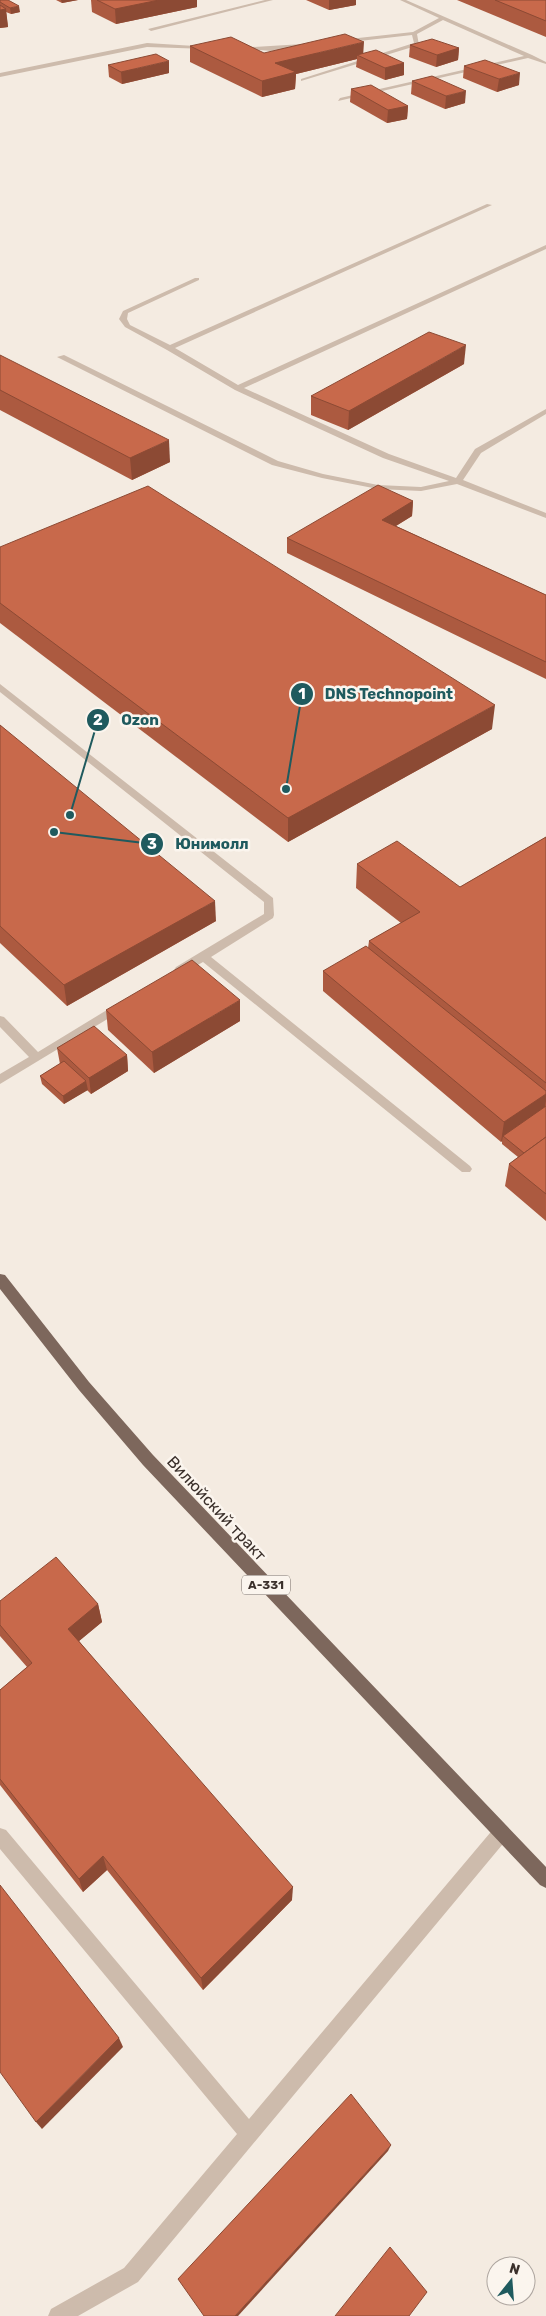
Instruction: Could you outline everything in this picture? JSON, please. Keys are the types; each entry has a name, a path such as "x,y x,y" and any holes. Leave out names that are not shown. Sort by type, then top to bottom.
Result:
{"main road":[{"name":"Вилюйский тракт","path":"0,1279 84,1386 148,1460 546,1879"}],"street":[{"path":"152,29 271,0"},
{"path":"402,0 544,62"},
{"path":"338,42 414,33 444,18"},
{"path":"303,80 417,44 414,33"},
{"path":"0,74 147,45 214,47"},
{"path":"232,48 270,49 309,45"},
{"path":"340,100 530,56"},
{"path":"170,348 489,205"},
{"path":"238,388 546,247"},
{"path":"197,279 125,312 122,319 127,326 170,348 238,388 386,456 458,481 546,516"},
{"path":"61,357 275,463 322,476 378,487 421,489 458,481 478,451 546,411"},
{"path":"0,687 269,901 269,915 167,977"},
{"path":"203,956 466,1168"},
{"path":"0,1080 127,1002"},
{"path":"0,1020 38,1058"},
{"path":"58,2316 131,2275 501,1833"},
{"path":"0,1836 249,2134"}],"building":[{"path":"0,0 8,0 19,6 10,8 0,2"},
{"path":"97,0 159,0 115,9"},
{"path":"495,0 546,0 546,21"},
{"path":"345,34 364,42 275,63 296,72 262,81 190,46 231,37 264,53"},
{"path":"432,39 459,48 437,55 410,45"},
{"path":"376,50 404,63 385,68 357,55"},
{"path":"156,54 169,61 121,72 108,65"},
{"path":"485,60 520,73 499,79 464,66"},
{"path":"432,76 466,91 446,96 412,81"},
{"path":"371,85 408,106 388,110 351,89"},
{"path":"429,332 466,345 349,411 311,396"},
{"path":"0,355 169,440 130,458 0,390"},
{"path":"378,485 413,501 382,520 546,595 546,662 287,538"},
{"path":"148,486 495,705 288,818 0,603 0,547"},
{"path":"0,725 215,901 64,985 0,926"},
{"path":"546,837 546,1083 369,941 420,912 357,864 397,841 460,887"},
{"path":"366,946 546,1091 546,1094 504,1122 323,971"},
{"path":"192,960 240,1000 152,1052 106,1010"},
{"path":"94,1026 127,1055 89,1078 57,1048"},
{"path":"64,1061 86,1081 63,1096 40,1076"},
{"path":"546,1106 546,1137 524,1153 503,1136"},
{"path":"546,1137 546,1194 509,1164"},
{"path":"56,1557 98,1604 68,1629 293,1887 201,1978 103,1856 79,1879 0,1779 0,1690 32,1663 0,1625 0,1601"},
{"path":"0,1885 119,2038 36,2122 0,2072"},
{"path":"351,2094 391,2145 235,2316 204,2316 178,2279"},
{"path":"390,2247 427,2292 409,2316 335,2316"}],"place":[{"name":"DNS Technopoint","path":"286,789"},
{"name":"Ozon","path":"70,815"},
{"name":"Юнимолл","path":"54,832"}]}
